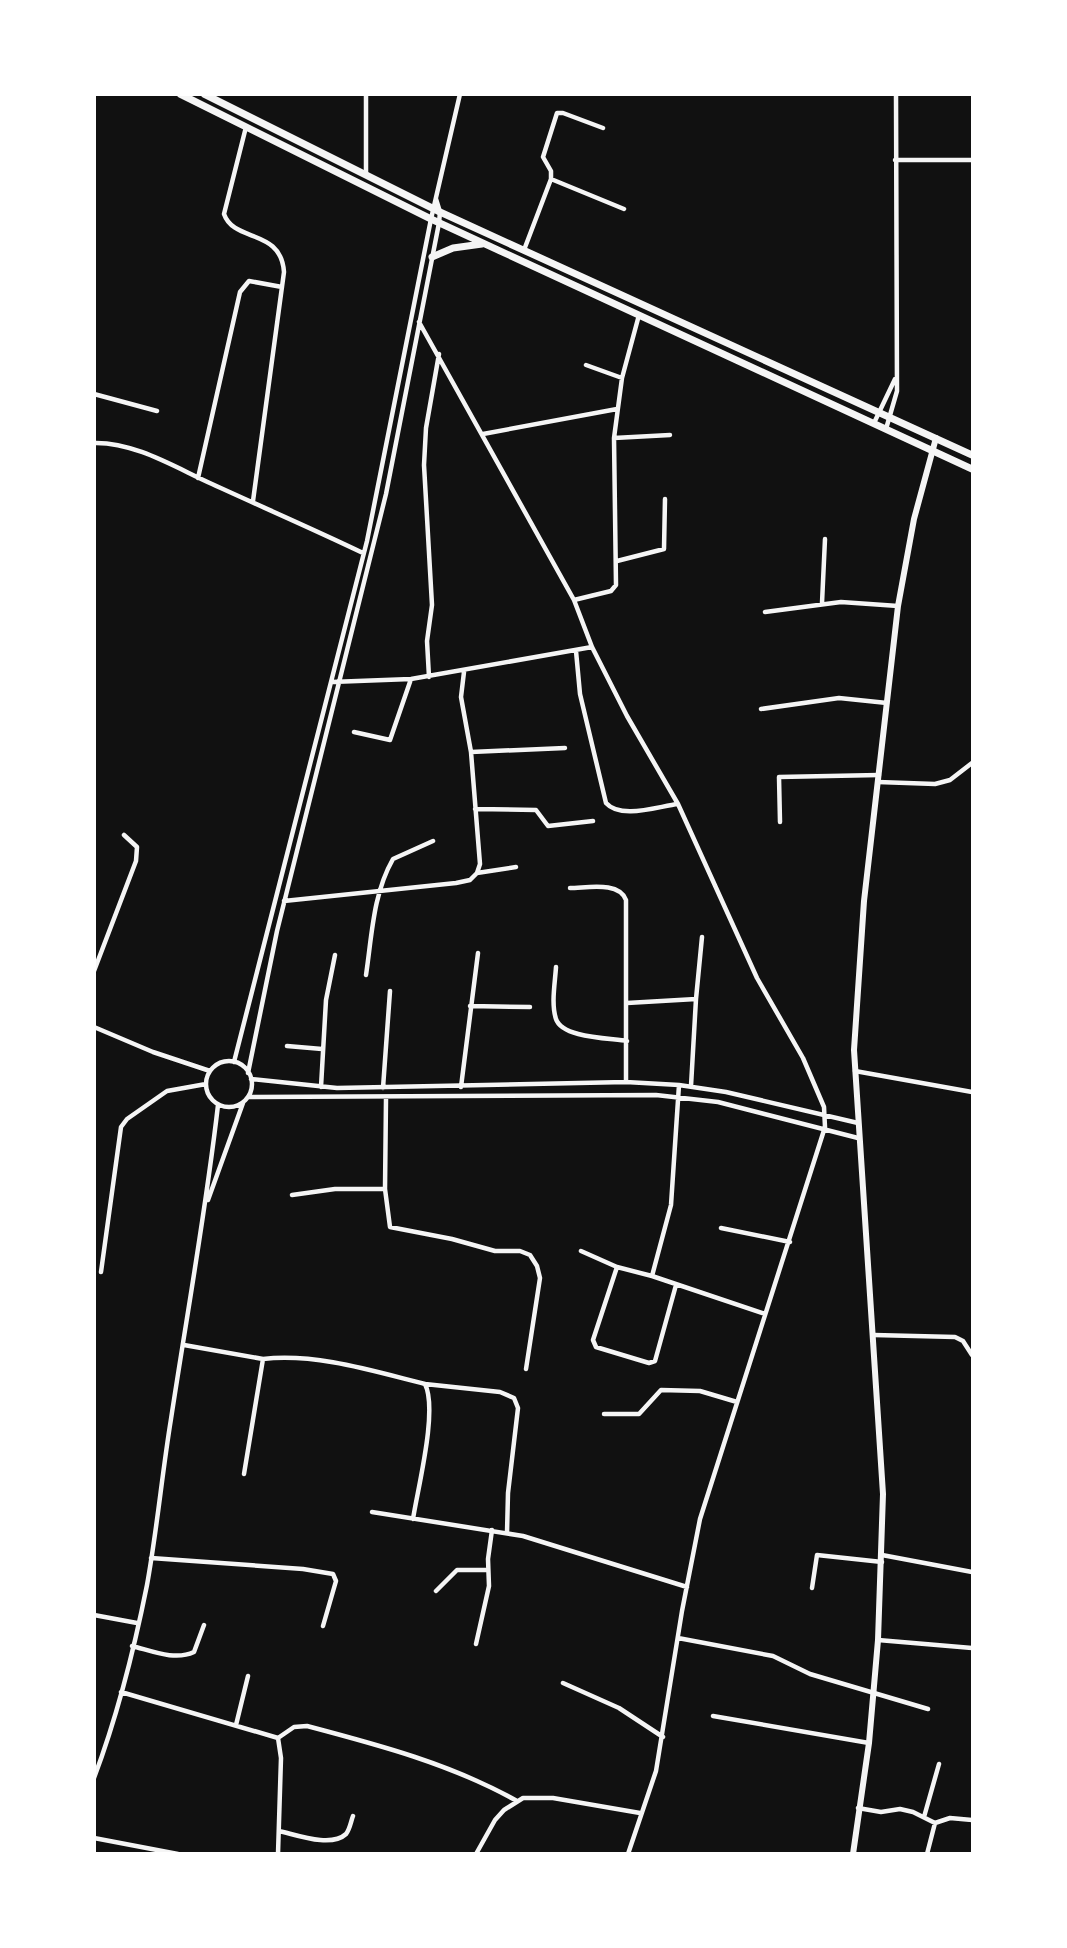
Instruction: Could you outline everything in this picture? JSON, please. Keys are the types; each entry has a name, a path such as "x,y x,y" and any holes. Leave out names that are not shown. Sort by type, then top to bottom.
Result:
{"main road":[{"path":"180,94 430,219 972,469"},
{"path":"204,94 440,212 972,455"},
{"path":"432,256 453,248 484,244"}],"street":[{"path":"366,94 366,175"},
{"path":"234,1062 363,554 430,219 460,94"},
{"path":"886,429 896,398 896,94"},
{"path":"524,250 550,179 551,171 543,157 557,113 563,113 603,128"},
{"path":"246,127 224,214 228,222 278,250 283,263 282,287 253,501"},
{"path":"895,160 972,160"},
{"path":"550,179 624,209"},
{"path":"248,1072 284,901 386,494 439,223 440,212 436,199"},
{"path":"198,478 240,292 249,281 282,287"},
{"path":"574,600 611,591 616,585 614,438 622,378 639,315"},
{"path":"419,321 574,600 592,647 627,716 678,804 757,978 804,1058 826,1114 825,1127 790,1242 700,1519 656,1771 627,1854"},
{"path":"429,677 428,641 432,605 424,465 427,419 439,354"},
{"path":"586,365 622,378"},
{"path":"874,423 896,376"},
{"path":"94,394 157,411"},
{"path":"483,434 617,409"},
{"path":"614,438 670,435"},
{"path":"853,1854 869,1743 878,1640 883,1494 855,1071 864,901 898,606 931,450 936,438"},
{"path":"94,444 125,447 149,455 253,501 363,554"},
{"path":"617,561 664,549 665,499"},
{"path":"822,603 825,539"},
{"path":"765,612 822,603 856,602 898,606"},
{"path":"331,682 429,677 592,647"},
{"path":"576,651 580,694 606,804 616,811 678,804"},
{"path":"284,901 456,883 470,880 477,873 480,864 471,752 461,697 464,672"},
{"path":"354,732 390,740 411,679"},
{"path":"761,709 839,698 887,703"},
{"path":"471,752 564,748"},
{"path":"878,782 935,784 950,780 972,763"},
{"path":"780,822 779,777 879,775"},
{"path":"475,810 536,810 548,826 593,821"},
{"path":"94,971 136,861 137,847 124,835"},
{"path":"366,975 378,892 393,859 433,841"},
{"path":"477,873 516,867"},
{"path":"570,888 606,888 624,894 627,910 626,1082"},
{"path":"691,1086 702,937"},
{"path":"461,1087 478,953"},
{"path":"321,1087 326,1000 335,955"},
{"path":"556,967 556,1020 561,1026 575,1034 627,1041"},
{"path":"383,1088 390,991"},
{"path":"627,1003 696,999"},
{"path":"470,1006 530,1006"},
{"path":"94,1027 153,1052 210,1071"},
{"path":"287,1046 322,1049"},
{"path":"234,1062 248,1072 251,1078 248,1097 231,1107 218,1105 209,1096 206,1084 210,1071 220,1063 234,1062"},
{"path":"855,1071 972,1092"},
{"path":"251,1078 321,1087 461,1087 626,1082 679,1085 776,1103 858,1123"},
{"path":"100,1272 121,1127 127,1119 167,1091 206,1084"},
{"path":"652,1276 671,1205 679,1085"},
{"path":"248,1097 386,1099 678,1097 718,1102 825,1127 858,1138"},
{"path":"386,1099 385,1189 390,1227 452,1239 479,1248 520,1251 530,1255 537,1266 540,1278 526,1369"},
{"path":"206,1205 243,1102"},
{"path":"774,1115 776,1103"},
{"path":"94,1778 121,1692 151,1558 206,1205 218,1105"},
{"path":"292,1195 335,1189 385,1189"},
{"path":"721,1228 790,1242"},
{"path":"580,1251 617,1268 652,1276 765,1314"},
{"path":"617,1268 594,1340 596,1347 603,1350 649,1363 655,1361 676,1285"},
{"path":"874,1335 955,1337 963,1341 972,1355"},
{"path":"184,1345 263,1359 284,1357 361,1368 425,1384 500,1392 514,1398 518,1408 508,1493 507,1533"},
{"path":"244,1474 263,1359"},
{"path":"413,1519 428,1431 431,1395 425,1384"},
{"path":"604,1414 639,1414 656,1392 661,1390 700,1391 737,1402"},
{"path":"372,1512 507,1533 687,1587"},
{"path":"476,1644 489,1586 488,1570 492,1530"},
{"path":"812,1588 817,1555 882,1558 972,1572"},
{"path":"151,1558 303,1569 333,1574 336,1581 323,1626"},
{"path":"436,1591 457,1570 488,1570"},
{"path":"94,1615 137,1623"},
{"path":"132,1646 173,1656 185,1656 194,1652 204,1625"},
{"path":"678,1638 773,1656 810,1674 928,1709"},
{"path":"878,1640 972,1648"},
{"path":"236,1725 248,1676"},
{"path":"563,1683 619,1708 663,1737"},
{"path":"121,1692 278,1738"},
{"path":"712,1716 869,1743"},
{"path":"278,1738 288,1730 307,1726 408,1753 454,1771 517,1801"},
{"path":"278,1738 281,1758 278,1854"},
{"path":"924,1817 939,1764"},
{"path":"478,1852 495,1820 523,1798 553,1798 640,1813"},
{"path":"858,1808 881,1812 900,1809 935,1823 950,1818 972,1820"},
{"path":"279,1831 327,1840 339,1839 348,1832 354,1816"},
{"path":"927,1854 935,1823"},
{"path":"94,1838 178,1854"}]}
